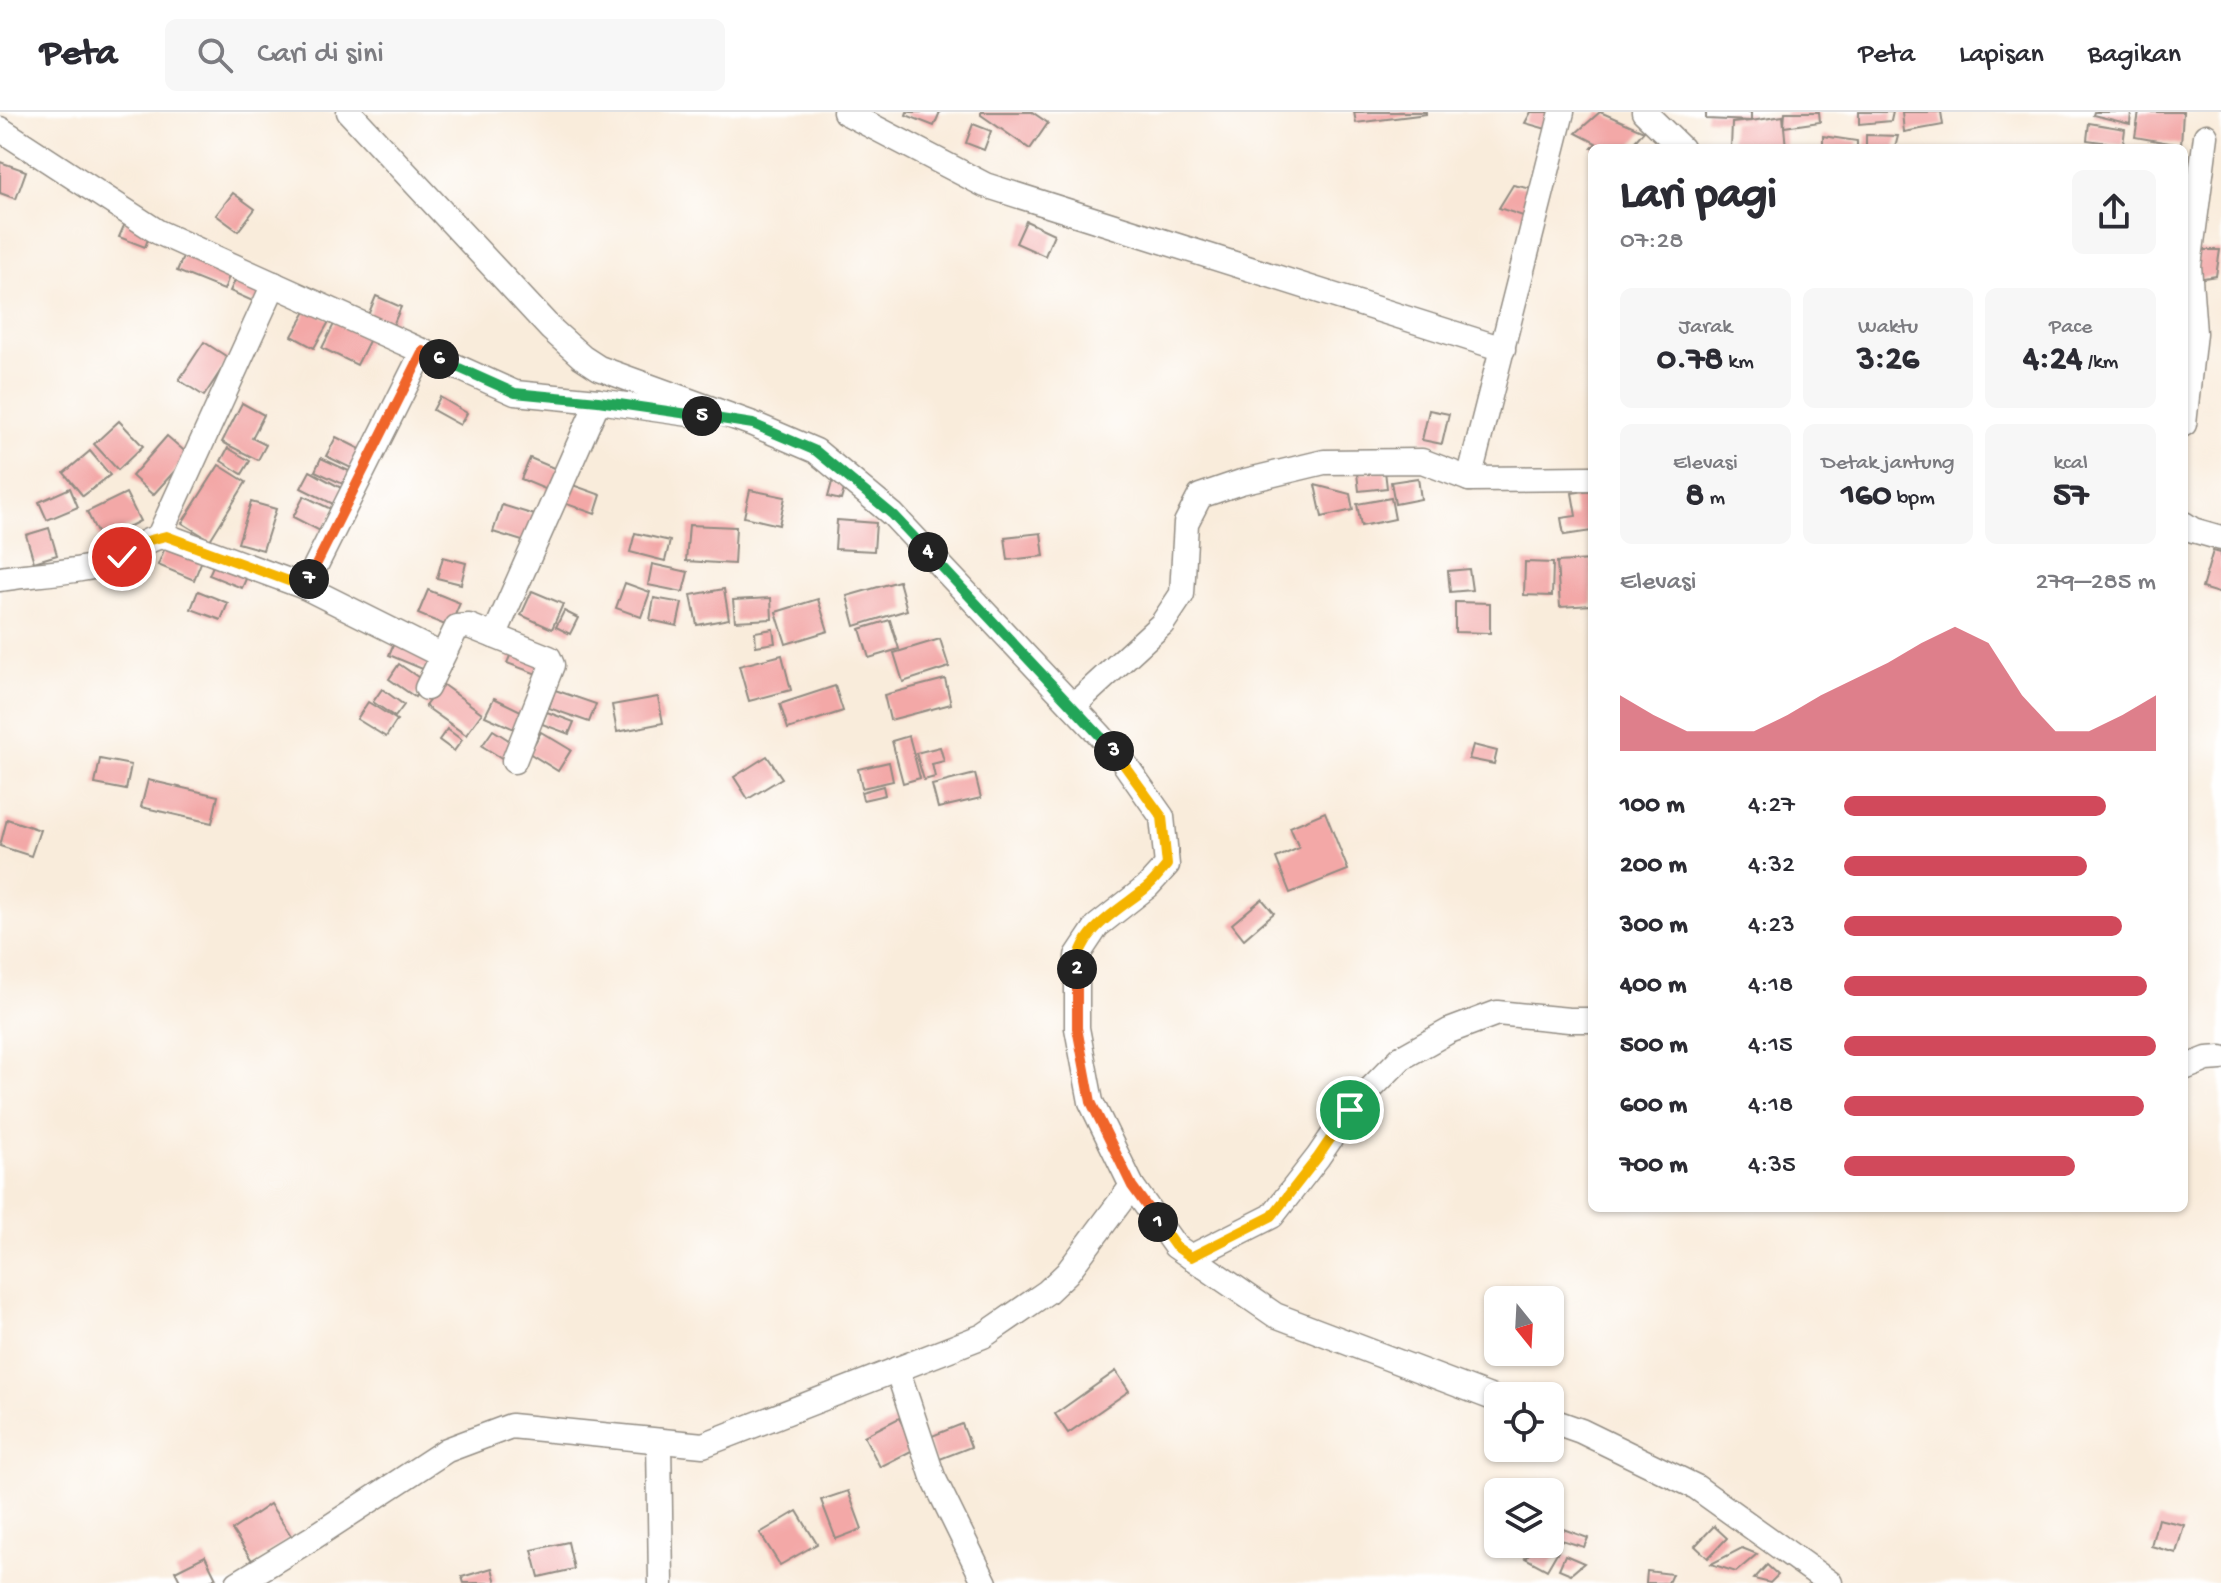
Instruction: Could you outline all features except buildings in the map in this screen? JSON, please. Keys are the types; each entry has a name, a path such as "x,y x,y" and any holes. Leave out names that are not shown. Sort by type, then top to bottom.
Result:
{"street":[{"path":"349,112 525,302 582,357 599,368 753,424 816,451 893,515 1122,760 1162,817 1167,865 1148,886 1097,926 1077,956 1077,1028 1091,1102 1132,1186 1175,1246 1275,1315 1484,1395"},
{"path":"845,112 985,185 1503,349"},
{"path":"1469,479 1562,112"},
{"path":"1644,112 1677,144"},
{"path":"0,129 158,232 515,393 598,401 753,424"},
{"path":"2188,388 2194,333 2190,254 2206,136"},
{"path":"159,536 274,284"},
{"path":"305,587 423,351"},
{"path":"494,636 598,401"},
{"path":"1073,706 1162,624 1182,594 1186,523 1200,496 1241,482 1324,462 1422,461 1469,479 1588,478"},
{"path":"2188,527 2221,538"},
{"path":"0,579 104,564 159,536 174,538 305,587 441,655"},
{"path":"427,688 457,627 469,626 549,658 552,665 514,761"},
{"path":"1191,1257 1272,1216 1350,1110 1401,1058 1449,1031 1497,1013 1588,1020"},
{"path":"2188,1066 2207,1059 2221,1058"},
{"path":"238,1583 447,1450 511,1426 703,1445 983,1336 1047,1292 1067,1273 1132,1186"},
{"path":"897,1369 929,1465 985,1583"},
{"path":"1564,1425 1696,1487 1830,1583"},
{"path":"659,1441 661,1583"}],"route":[{"path":"122,557 150,540 166,536 305,587 423,351 515,393 598,401 753,424 816,451 893,515 1099,734 1122,760 1162,817 1167,865 1148,886 1097,926 1077,956 1077,1028 1091,1102 1132,1186 1175,1246 1191,1257 1272,1216 1350,1110"}]}
